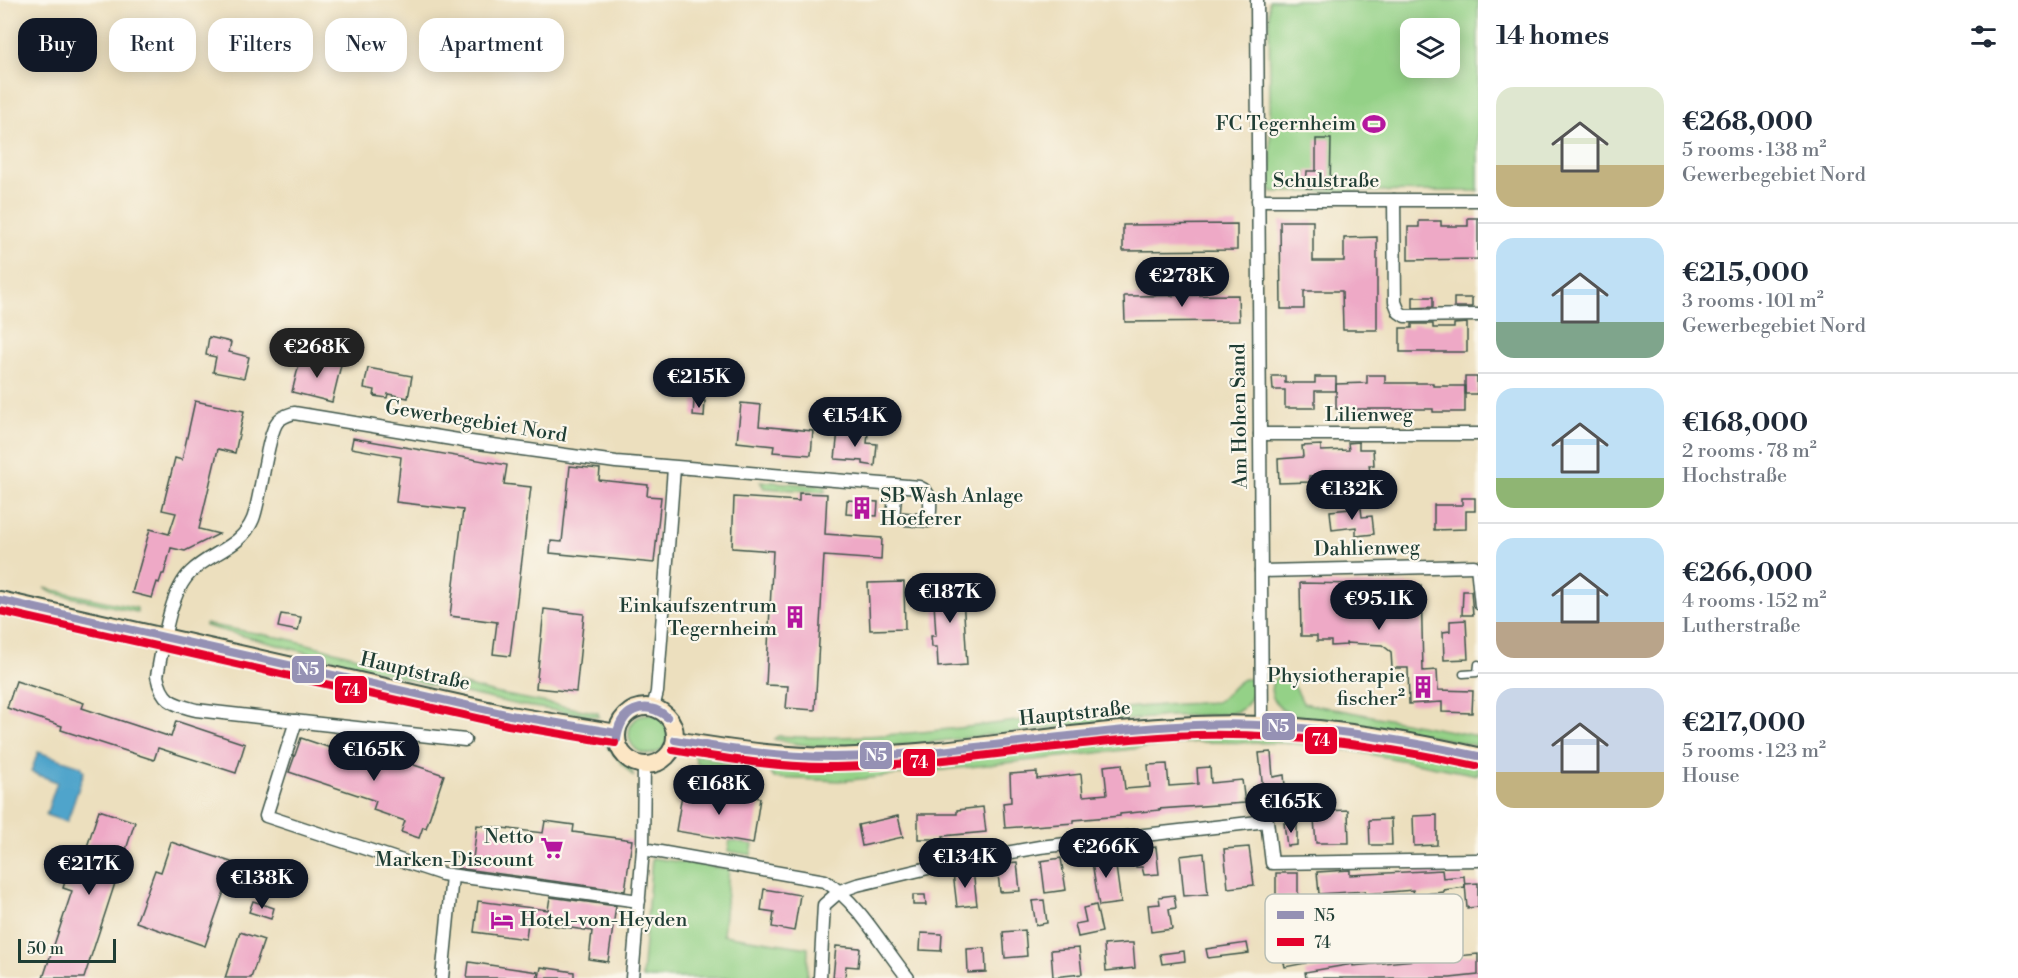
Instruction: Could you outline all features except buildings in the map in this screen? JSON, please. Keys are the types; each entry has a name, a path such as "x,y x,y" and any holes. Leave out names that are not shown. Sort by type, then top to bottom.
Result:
{"main road":[{"name":"Hauptstraße","path":"0,600 510,716 617,733"},
{"path":"644,707 653,708 668,717 675,732 675,740 668,756 652,765 644,765 627,758 618,742 617,733 620,724 634,710 644,707"},
{"name":"Hauptstraße","path":"675,740 802,756 854,757 1164,726 1262,725 1344,731 1418,742 1478,756"}],"street":[{"name":"Am Hohen Sand","path":"1257,0 1262,725"},
{"name":"Schulstraße","path":"1258,200 1478,200"},
{"name":"Schulstraße","path":"1394,200 1395,302 1399,312 1406,316 1478,315"},
{"name":"Gewerbegebiet Nord","path":"165,637 176,594 182,582 198,565 233,545 243,536 253,520 274,428 285,415 294,413 464,441 674,468 896,485"},
{"name":"Lilienweg","path":"1260,434 1478,434"},
{"path":"653,708 657,692 674,468"},
{"name":"Dahlienweg","path":"1261,571 1474,566"},
{"path":"165,637 157,676 159,689 166,699 176,705 196,710 465,740"},
{"path":"296,721 266,816 452,876 639,902"},
{"path":"632,978 643,849 644,765"},
{"path":"820,978 824,905 840,891 856,885 949,863 1040,847 1267,821 1272,863 1478,860"},
{"path":"643,849 825,881 840,891 858,911 908,978"},
{"path":"442,978 452,876"}],"lane":[{"path":"1474,566 1478,606"},
{"path":"1463,674 1477,674 1478,664"}],"green space":[{"name":"FC Tegernheim","path":"1269,0 1478,0 1478,191 1271,192"},
{"path":"760,481 825,486 825,492 764,488"},
{"path":"44,588 137,608 137,612 53,593"},
{"path":"205,624 288,639 495,693 598,713 599,717 519,705 438,687 205,626"},
{"path":"1279,677 1292,683 1303,703 1478,736 1478,746 1417,733 1292,715 1278,705 1272,695 1274,679"},
{"path":"1244,679 1251,679 1256,684 1251,699 1240,710 1225,714 1159,717 873,747 823,747 774,739 778,736 822,737 909,733 1125,708 1216,702"},
{"path":"649,714 663,720 669,734 663,748 649,754 635,748 629,734 635,720"},
{"path":"1180,736 1253,736 1374,744 1478,766 1478,775 1354,751 1290,743 1196,742 842,781 774,778 768,769 910,760 1102,740"},
{"path":"606,742 623,758 634,777 608,748"},
{"path":"695,756 705,756 730,764 728,774 706,770 696,762"},
{"path":"730,840 753,844 751,855 728,851"},
{"path":"652,858 729,869 723,935 808,948 807,978 642,978"}],"water":[{"path":"38,752 81,766 84,772 67,822 46,815 57,782 31,772"}],"transit line":[{"name":"N5","path":"0,600 510,715 617,733"},
{"name":"74","path":"0,611 508,725 615,743"},
{"name":"N5","path":"617,739 621,721 634,710 651,708 667,717"},
{"name":"N5","path":"617,739 623,721 634,710 649,709 667,717"},
{"name":"N5","path":"675,740 793,756 878,756 1104,732 1231,724 1302,728 1373,736 1478,756"},
{"name":"74","path":"673,750 734,760 836,767 926,762 1152,737 1232,735 1337,742 1407,752 1476,766"}],"place":[{"name":"FC Tegernheim","path":"1374,124"},
{"name":"SB Wash Anlage Hoeferer","path":"862,508"},
{"name":"Einkaufszentrum Tegernheim","path":"795,617"},
{"name":"Physiotherapie fischer²","path":"1423,687"},
{"name":"Netto Marken-Discount","path":"552,848"},
{"name":"Hotel-von-Heyden","path":"502,920"}]}
